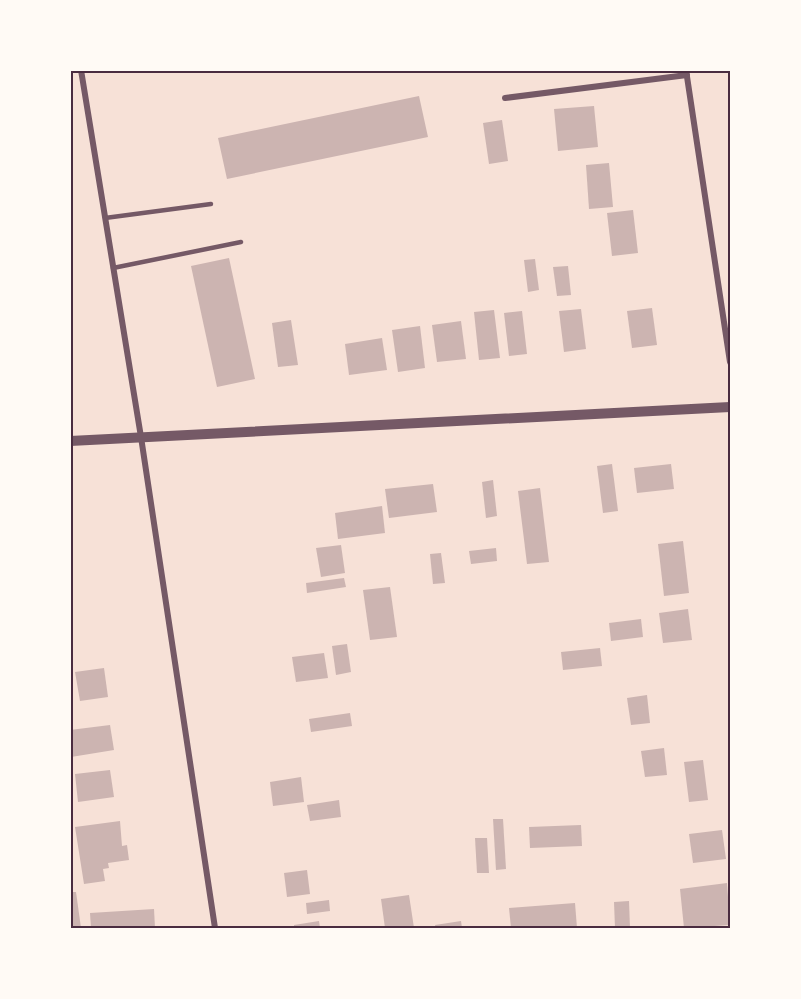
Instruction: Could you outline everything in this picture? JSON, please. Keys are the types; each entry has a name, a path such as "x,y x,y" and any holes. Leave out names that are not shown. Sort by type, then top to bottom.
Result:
{"street":[{"path":"81,70 141,437 215,928"},
{"path":"505,98 686,73 730,362"},
{"path":"70,441 730,407"}],"lane":[{"path":"105,218 211,204"},
{"path":"113,268 242,242"}],"building":[{"path":"419,96 428,137 227,179 218,138"},
{"path":"594,106 598,147 558,151 554,109"},
{"path":"502,120 508,161 489,164 483,123"},
{"path":"609,163 613,207 589,209 586,165"},
{"path":"633,210 638,253 612,256 607,213"},
{"path":"229,258 255,379 217,387 191,266"},
{"path":"535,259 539,290 528,292 524,260"},
{"path":"568,266 571,295 557,296 553,267"},
{"path":"652,308 657,345 632,348 627,311"},
{"path":"581,309 586,349 564,352 559,311"},
{"path":"494,310 500,358 479,360 474,312"},
{"path":"522,311 527,354 509,356 504,313"},
{"path":"291,320 298,365 278,367 272,323"},
{"path":"461,321 466,359 437,362 432,325"},
{"path":"420,326 425,368 398,372 392,330"},
{"path":"382,338 387,370 349,375 345,344"},
{"path":"612,464 618,511 603,513 597,466"},
{"path":"671,464 674,489 637,493 634,468"},
{"path":"493,480 497,516 486,518 482,482"},
{"path":"433,484 437,512 389,518 385,489"},
{"path":"540,488 549,562 527,564 518,491"},
{"path":"382,506 385,533 338,539 335,513"},
{"path":"683,541 689,593 664,596 658,544"},
{"path":"341,545 345,573 321,577 316,548"},
{"path":"496,548 497,561 471,564 469,551"},
{"path":"441,553 445,583 433,584 430,554"},
{"path":"344,578 346,587 307,593 306,583"},
{"path":"390,587 397,637 370,640 363,590"},
{"path":"688,609 692,640 663,643 659,613"},
{"path":"641,619 643,637 611,641 609,623"},
{"path":"347,644 351,672 336,675 332,646"},
{"path":"600,648 602,666 563,670 561,652"},
{"path":"324,653 328,678 296,682 292,657"},
{"path":"104,668 108,697 80,701 75,672"},
{"path":"647,695 650,723 631,725 627,698"},
{"path":"350,713 352,726 311,732 309,719"},
{"path":"110,725 114,750 71,757 70,730"},
{"path":"664,748 667,775 645,777 641,751"},
{"path":"703,760 708,800 689,802 684,762"},
{"path":"110,770 114,797 78,802 75,774"},
{"path":"301,777 304,802 273,806 270,782"},
{"path":"339,800 341,817 310,821 307,805"},
{"path":"493,819 503,819 506,869 496,870"},
{"path":"120,821 122,846 127,845 129,860 108,863 109,868 103,869 105,881 84,884 75,827"},
{"path":"581,825 582,846 530,848 529,827"},
{"path":"722,830 726,859 693,863 689,834"},
{"path":"475,838 487,838 489,873 477,873"},
{"path":"307,870 310,894 287,897 284,873"},
{"path":"727,883 730,925 684,928 680,889"},
{"path":"70,892 76,892 81,928 70,928"},
{"path":"409,895 414,928 385,928 381,899"},
{"path":"329,900 330,911 307,914 306,903"},
{"path":"629,901 630,928 615,928 614,902"},
{"path":"575,903 577,928 511,928 509,908"},
{"path":"154,909 155,928 91,928 90,913"},
{"path":"319,921 320,928 294,928 294,925"},
{"path":"461,921 462,928 436,928 435,925"}]}
